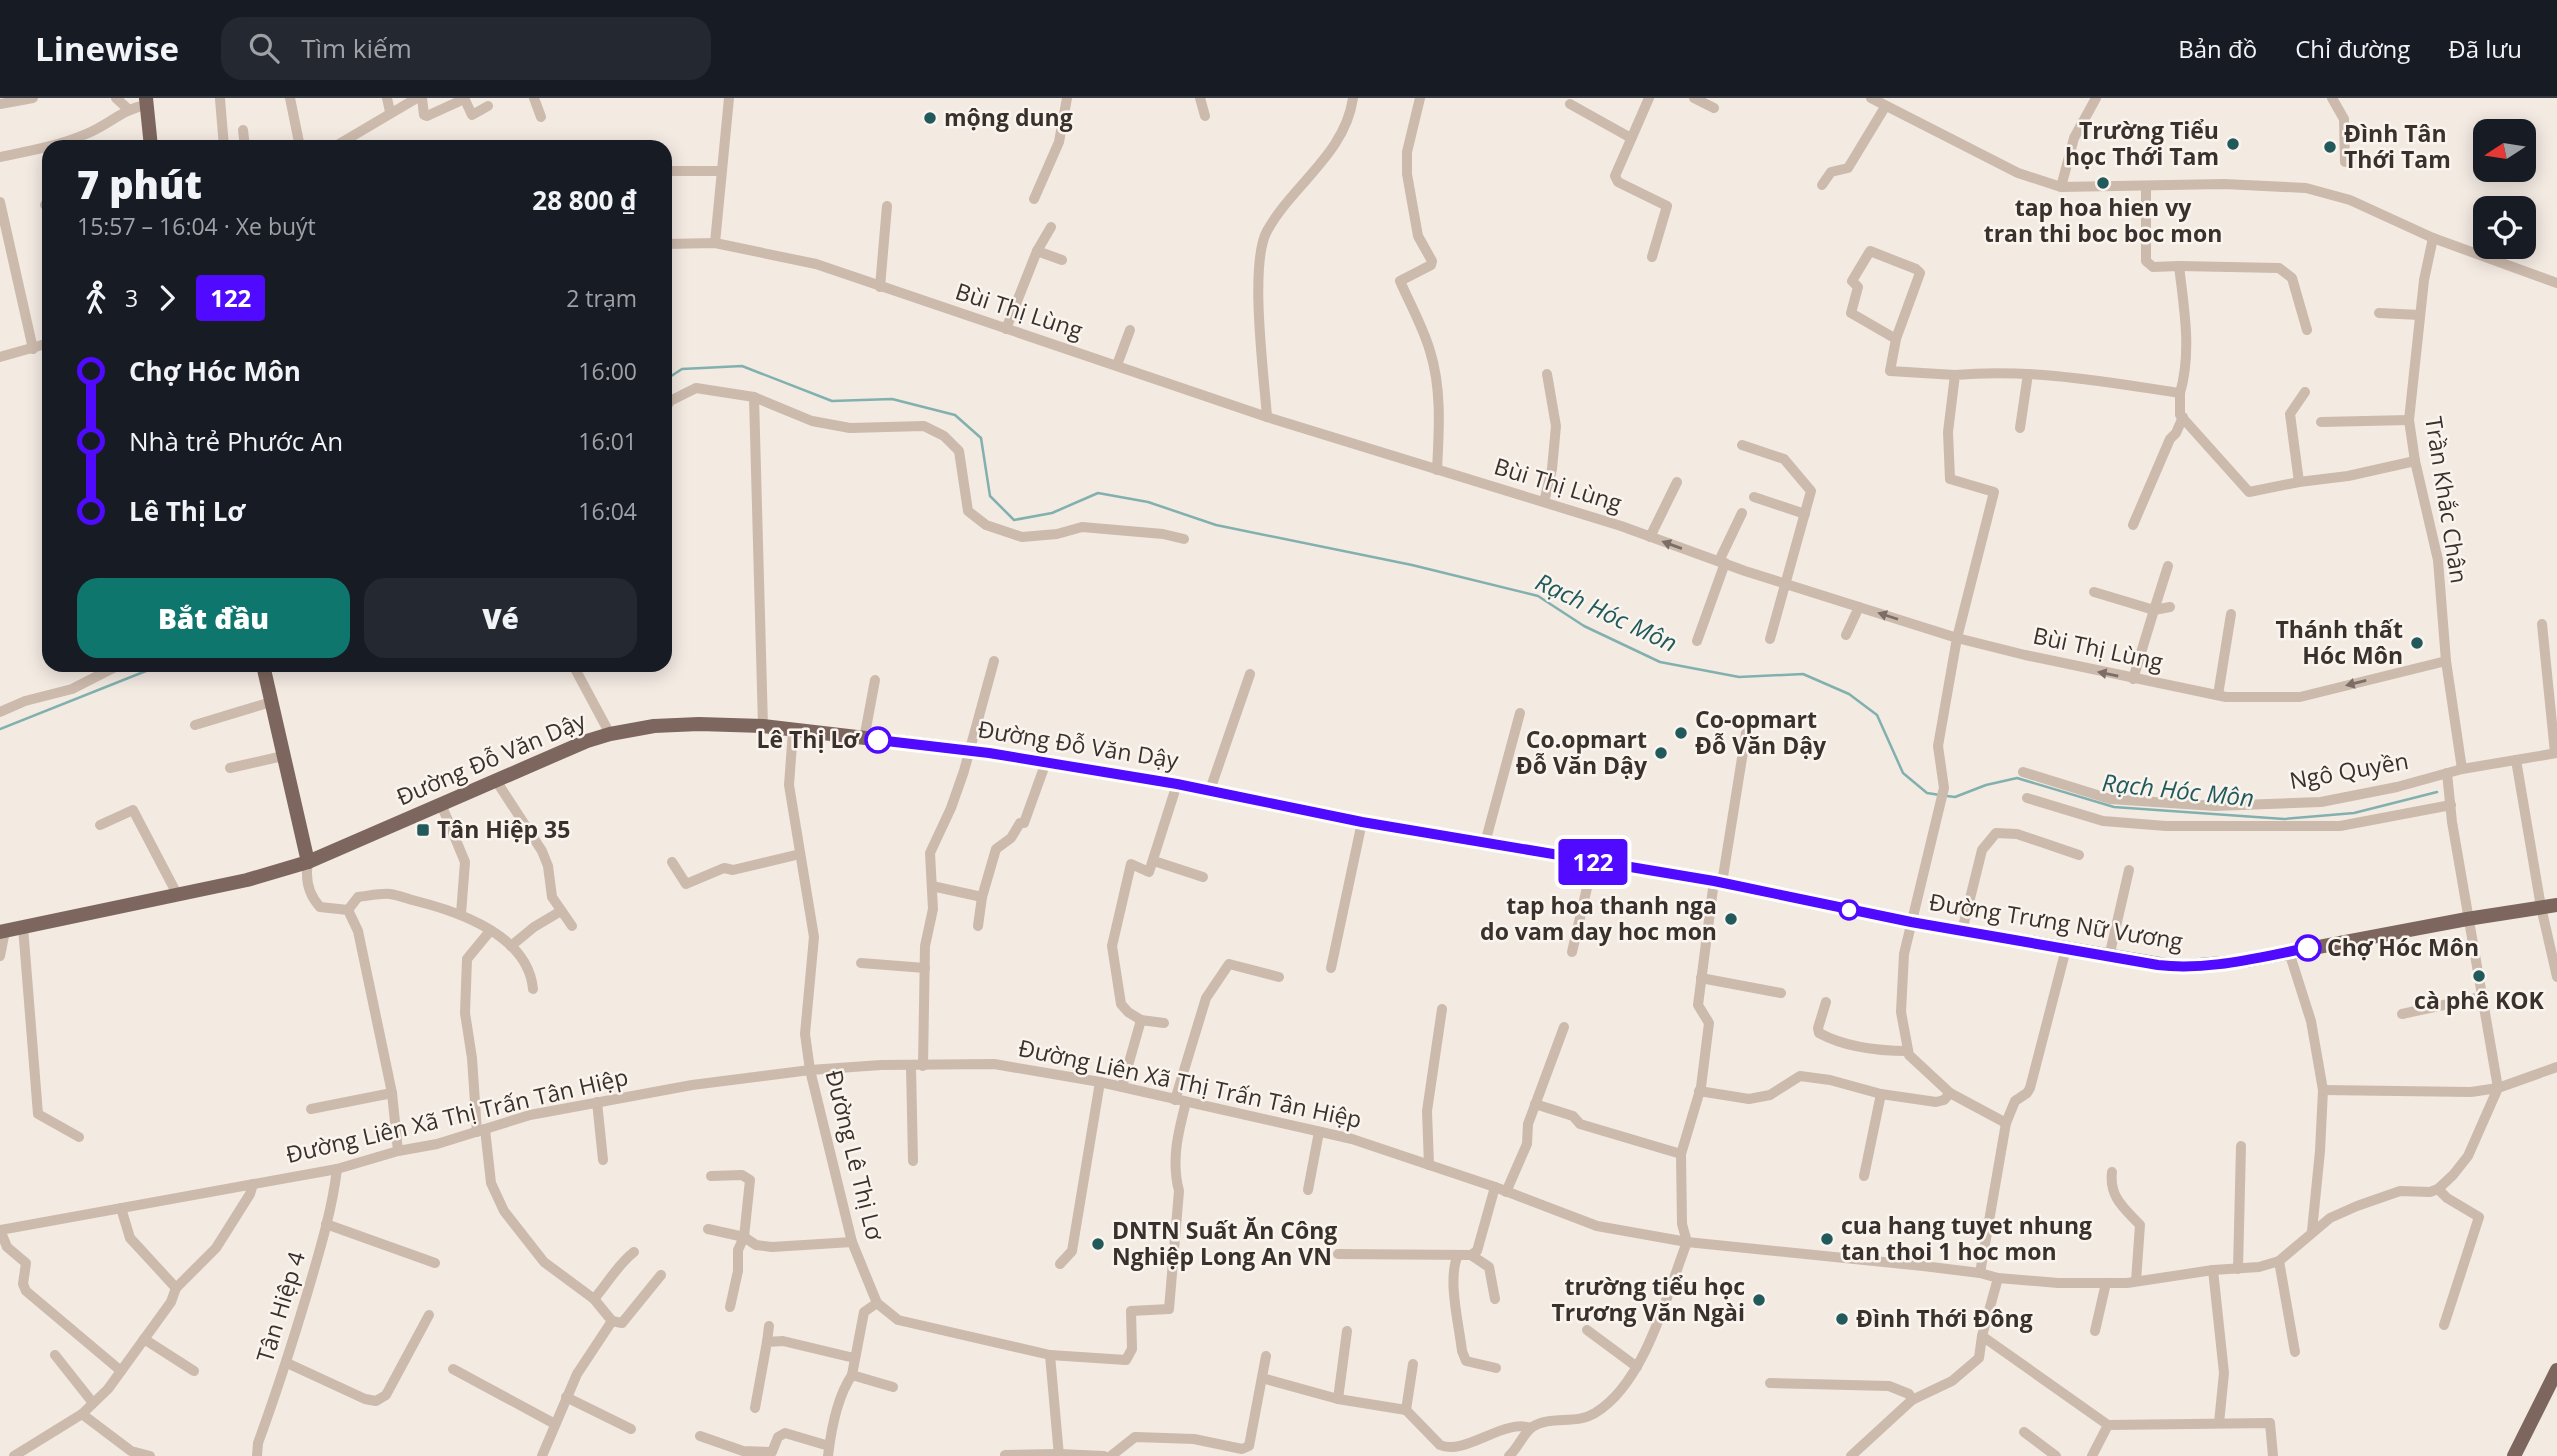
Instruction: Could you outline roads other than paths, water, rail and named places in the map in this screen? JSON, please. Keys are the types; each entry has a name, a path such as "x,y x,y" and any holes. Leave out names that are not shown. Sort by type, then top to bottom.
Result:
{"main road":[{"path":"146,102 150,140"},
{"path":"265,672 308,862"},
{"name":"Đường Đỗ Văn Dậy","path":"3,932 247,880 308,862 558,752 610,734 654,726 699,723 763,726 1046,762 1210,790 1362,822 1718,882"},
{"name":"Đường Trưng Nữ Vương","path":"1718,882 1911,922 2177,967 2245,961 2467,919 2557,905"},
{"path":"2515,1456 2557,1370"}],"street":[{"path":"0,104 33,98"},
{"path":"116,98 128,109"},
{"path":"290,98 299,140"},
{"path":"387,98 390,112"},
{"path":"347,140 417,98"},
{"path":"422,98 424,115 427,116 462,100 465,100 472,115 488,106"},
{"path":"535,98 541,117"},
{"path":"715,243 729,98"},
{"path":"1034,199 1059,142 1067,98"},
{"path":"1200,98 1205,116"},
{"path":"1267,417 1257,270 1265,233 1287,201 1332,150 1351,111 1353,98"},
{"path":"1420,98 1407,152 1407,174 1418,236 1432,261 1431,265 1400,281 1430,352 1440,430 1437,470"},
{"path":"1649,98 1615,178 1667,206 1652,257"},
{"path":"1694,98 1714,108"},
{"path":"1871,98 2018,173 2061,187 2224,184 2306,188 2350,200 2433,238 2557,283"},
{"path":"2061,187 2074,138 2096,98"},
{"path":"2332,98 2344,119 2345,162"},
{"path":"220,99 223,140"},
{"path":"69,140 99,128 128,109 146,102"},
{"path":"1570,104 1631,138"},
{"path":"1822,185 1831,172 1848,168 1885,107"},
{"path":"243,131 245,140"},
{"path":"0,157 42,148"},
{"path":"672,171 721,171"},
{"path":"2146,186 2146,261 2153,267 2279,268 2291,278 2307,330"},
{"path":"0,202 33,349"},
{"path":"880,287 887,206"},
{"path":"1006,328 1037,251 1051,227"},
{"name":"Trần Khắc Chân","path":"2433,238 2424,280 2409,420 2415,461 2438,560 2446,661 2462,769"},
{"name":"Bùi Thị Lùng","path":"672,244 715,243 816,264 1267,417 1544,502 1956,638 2133,679 2218,695 2300,697 2446,661"},
{"path":"1037,251 1062,260"},
{"path":"1896,340 1851,314 1858,288 1852,281 1870,251 1920,273 1896,340 1890,370 1955,375 1987,372 2028,374 2085,379 2180,393"},
{"path":"2179,266 2185,317 2186,371 2180,393 2180,415 2249,492 2348,476 2415,461"},
{"path":"2379,313 2420,316"},
{"path":"1117,365 1130,330"},
{"path":"0,358 42,346"},
{"path":"1544,502 1552,469 1556,426 1547,374"},
{"path":"2020,428 2028,374"},
{"path":"1955,375 1948,432 1950,480 1994,492 1956,638 1938,746 1944,788 1904,954 1901,1012 1908,1052 1950,1093 2006,1123"},
{"path":"672,400 696,388 754,397 812,421 849,428 924,426 944,436 959,451 968,511 986,525 1022,537 1057,534 1083,527 1163,534 1184,539"},
{"path":"2299,482 2290,414 2305,392"},
{"path":"754,397 763,726"},
{"path":"2133,525 2170,439 2176,433 2183,417"},
{"path":"2321,422 2409,420"},
{"path":"1742,445 1784,459 1811,491 1770,639"},
{"path":"1650,537 1677,482"},
{"path":"1754,497 1805,514"},
{"path":"1697,641 1722,562 1742,513"},
{"path":"2133,679 2168,566"},
{"path":"2094,592 2154,610 2170,607"},
{"path":"1846,635 1859,607"},
{"path":"2218,695 2231,614"},
{"path":"2542,624 2556,753"},
{"path":"913,1161 925,946 933,909 930,853 951,808 964,771 994,661"},
{"path":"0,712 25,701 72,689 105,672"},
{"path":"577,672 610,734"},
{"path":"1210,790 1250,674"},
{"path":"864,738 875,680"},
{"path":"195,725 271,702"},
{"path":"1485,843 1520,713"},
{"name":"Đường Lê Thị Lơ","path":"793,731 789,785 814,937 805,1034 810,1070 852,1242 877,1303"},
{"path":"1509,1456 1531,1428 1543,1422 1579,1419 1594,1414 1628,1383 1637,1367 1687,1241 1682,1224 1681,1154 1699,1091 1709,1023 1698,1005 1701,978 1746,733"},
{"name":"Ngô Quyền","path":"2023,772 2110,799 2215,806 2321,802 2397,787 2462,769 2556,753"},
{"path":"230,768 283,756"},
{"path":"2516,760 2541,907 2557,977"},
{"path":"978,926 982,897 996,849 1011,838 1020,823 1024,823 1046,762"},
{"path":"2295,1352 2279,1261 2330,1218 2379,1196 2400,1191 2430,1192 2438,1189 2468,1156 2498,1088 2467,919 2447,773"},
{"path":"495,779 542,851 548,866 552,897 572,926"},
{"path":"1164,1023 1141,1020 1121,1004 1116,986 1112,946 1130,864 1149,872 1177,784"},
{"name":"Ngô Quyền","path":"2026,798 2103,821 2166,826 2340,826 2451,805"},
{"path":"441,804 465,862 461,914"},
{"path":"100,825 133,810 177,894"},
{"path":"1331,968 1362,822"},
{"path":"1962,931 1982,850 1996,833 2018,834 2079,855"},
{"path":"672,862 686,884 724,869 733,870 800,854"},
{"path":"1154,861 1203,877"},
{"path":"308,862 305,876 312,899 320,907 348,910"},
{"path":"1572,952 1593,862"},
{"path":"2109,957 2129,870"},
{"path":"932,886 982,897"},
{"path":"348,910 358,897 390,894 474,919 520,954 532,977 534,989"},
{"path":"348,910 358,931 392,1093 398,1151"},
{"path":"511,946 534,927 561,911"},
{"path":"23,927 38,1114 79,1137"},
{"path":"490,931 467,959 465,1013 491,1183 503,1210 544,1262 594,1299 612,1321 622,1323 661,1275"},
{"path":"0,956 3,932"},
{"path":"1980,1273 2006,1123 2015,1101 2030,1088 2066,949"},
{"path":"2289,952 2311,1021 2323,1090 2312,1231"},
{"path":"861,963 925,968"},
{"path":"700,1436 750,1452 772,1452 778,1437 785,1433 829,1451 844,1386 852,1375 864,1312 877,1303 898,1320 1050,1355 1126,1360 1132,1349 1131,1311 1169,1309 1179,1191 1175,1176 1175,1143 1181,1101 1206,998 1229,964 1279,977"},
{"path":"1701,978 1781,993"},
{"path":"2402,1014 2482,998"},
{"path":"1826,1002 1819,1033 1846,1043 1908,1052"},
{"path":"1429,1165 1427,1111 1442,1009"},
{"path":"1122,1087 1141,1020"},
{"path":"1339,1254 1471,1255 1477,1251 1500,1190 1527,1144 1528,1124 1563,1027"},
{"name":"Đường Liên Xã Thị Trấn Tân Hiệp","path":"0,1230 337,1168 398,1151 437,1144 530,1115 692,1085 810,1070 881,1065 994,1064 1100,1082 1352,1139 1597,1226 1687,1241 2058,1283 2136,1282 2213,1270 2259,1267 2279,1261"},
{"path":"2323,1090 2471,1092 2498,1088 2557,1066"},
{"path":"1699,1091 1749,1100 1770,1095 1800,1076 1830,1080 1881,1094 1936,1101 1944,1100 1950,1093"},
{"path":"1060,1264 1072,1251 1100,1082"},
{"path":"311,1109 392,1093"},
{"path":"1864,1176 1881,1094"},
{"path":"597,1102 603,1160"},
{"path":"1535,1104 1573,1115 1580,1124 1681,1154"},
{"path":"1308,1189 1319,1132"},
{"path":"2238,1269 2241,1146"},
{"name":"Tân Hiệp 4","path":"257,1456 258,1443 287,1363 327,1224 337,1168"},
{"path":"2112,1172 2114,1197 2140,1224 2136,1282"},
{"path":"711,1176 742,1175 750,1181 744,1237 738,1250 738,1271 730,1307"},
{"path":"14,1456 82,1414 108,1389 171,1302 176,1287 216,1248 250,1194 253,1184"},
{"path":"2438,1189 2447,1198 2479,1217 2444,1325"},
{"path":"121,1208 130,1238 176,1287"},
{"path":"327,1224 435,1263"},
{"path":"708,1229 744,1237 756,1245 772,1247 852,1242"},
{"path":"0,1230 7,1247 26,1263 23,1284 26,1292 121,1371"},
{"path":"594,1299 623,1261 634,1252"},
{"path":"1458,1255 1453,1265 1462,1351 1466,1361 1496,1368"},
{"path":"1471,1255 1489,1267 1495,1299"},
{"path":"2213,1270 2224,1373 2218,1423"},
{"path":"1851,1456 1912,1401 1952,1381 1979,1358 1982,1336 1998,1278"},
{"path":"2095,1331 2106,1283"},
{"path":"287,1363 365,1399 376,1401 386,1395 429,1315"},
{"path":"542,1456 577,1374 612,1321"},
{"path":"755,1408 769,1326"},
{"path":"1587,1330 1637,1367"},
{"path":"1338,1399 1347,1331"},
{"path":"1982,1336 2108,1424 2270,1423 2273,1456"},
{"path":"144,1339 194,1371"},
{"path":"767,1342 783,1341 854,1358"},
{"path":"55,1355 93,1403"},
{"path":"1050,1355 1059,1455"},
{"path":"1111,1456 1135,1437 1194,1439 1242,1449 1249,1446 1266,1356"},
{"path":"1406,1410 1413,1364"},
{"path":"453,1369 555,1424"},
{"path":"852,1375 893,1387"},
{"path":"1262,1378 1338,1399 1406,1410 1440,1445 1447,1448 1510,1428 1531,1428"},
{"path":"1770,1383 1889,1386 1909,1394 1912,1401"},
{"path":"566,1397 631,1429"},
{"path":"82,1414 131,1451 150,1456"},
{"path":"2092,1456 2108,1424"},
{"path":"2024,1432 2056,1456"},
{"path":"1210,1456 1212,1444"},
{"path":"1005,1455 1104,1456"}],"waterway":[{"name":"Rạch Hóc Môn","path":"672,375 682,369 742,366 832,401 892,399 955,415 981,438 990,496 1014,520 1052,513 1098,493 1148,502 1216,525 1412,565 1538,596 1584,626 1660,662 1739,677 1803,674 1849,694 1877,715 1903,773 1927,793 1940,795"},
{"name":"Rạch Hóc Môn","path":"0,729 143,672"},
{"name":"Rạch Hóc Môn","path":"1947,796 1955,797 1986,785 2017,778 2114,807 2284,819 2354,813 2437,792"}],"place":[{"name":"mộng dung","path":"930,118"},
{"name":"Trường Tiểu học Thới Tam","path":"2233,144"},
{"name":"Đình Tân Thới Tam","path":"2330,147"},
{"name":"tap hoa hien vy tran thi boc boc mon","path":"2103,183"},
{"name":"Thánh thất Hóc Môn","path":"2417,643"},
{"name":"Co-opmart Đỗ Văn Dậy","path":"1681,733"},
{"name":"Lê Thị Lơ","path":"878,740"},
{"name":"Co.opmart Đỗ Văn Dậy","path":"1661,753"},
{"name":"Tân Hiệp 35","path":"423,830"},
{"name":"tap hoa thanh nga do vam day hoc mon","path":"1731,919"},
{"name":"Chợ Hóc Môn","path":"2308,948"},
{"name":"cà phê KOK","path":"2479,976"},
{"name":"cua hang tuyet nhung tan thoi 1 hoc mon","path":"1827,1239"},
{"name":"DNTN Suất Ăn Công Nghiệp Long An VN","path":"1098,1244"},
{"name":"trường tiểu học Trương Văn Ngài","path":"1759,1300"},
{"name":"Đình Thới Đông","path":"1842,1319"}]}
